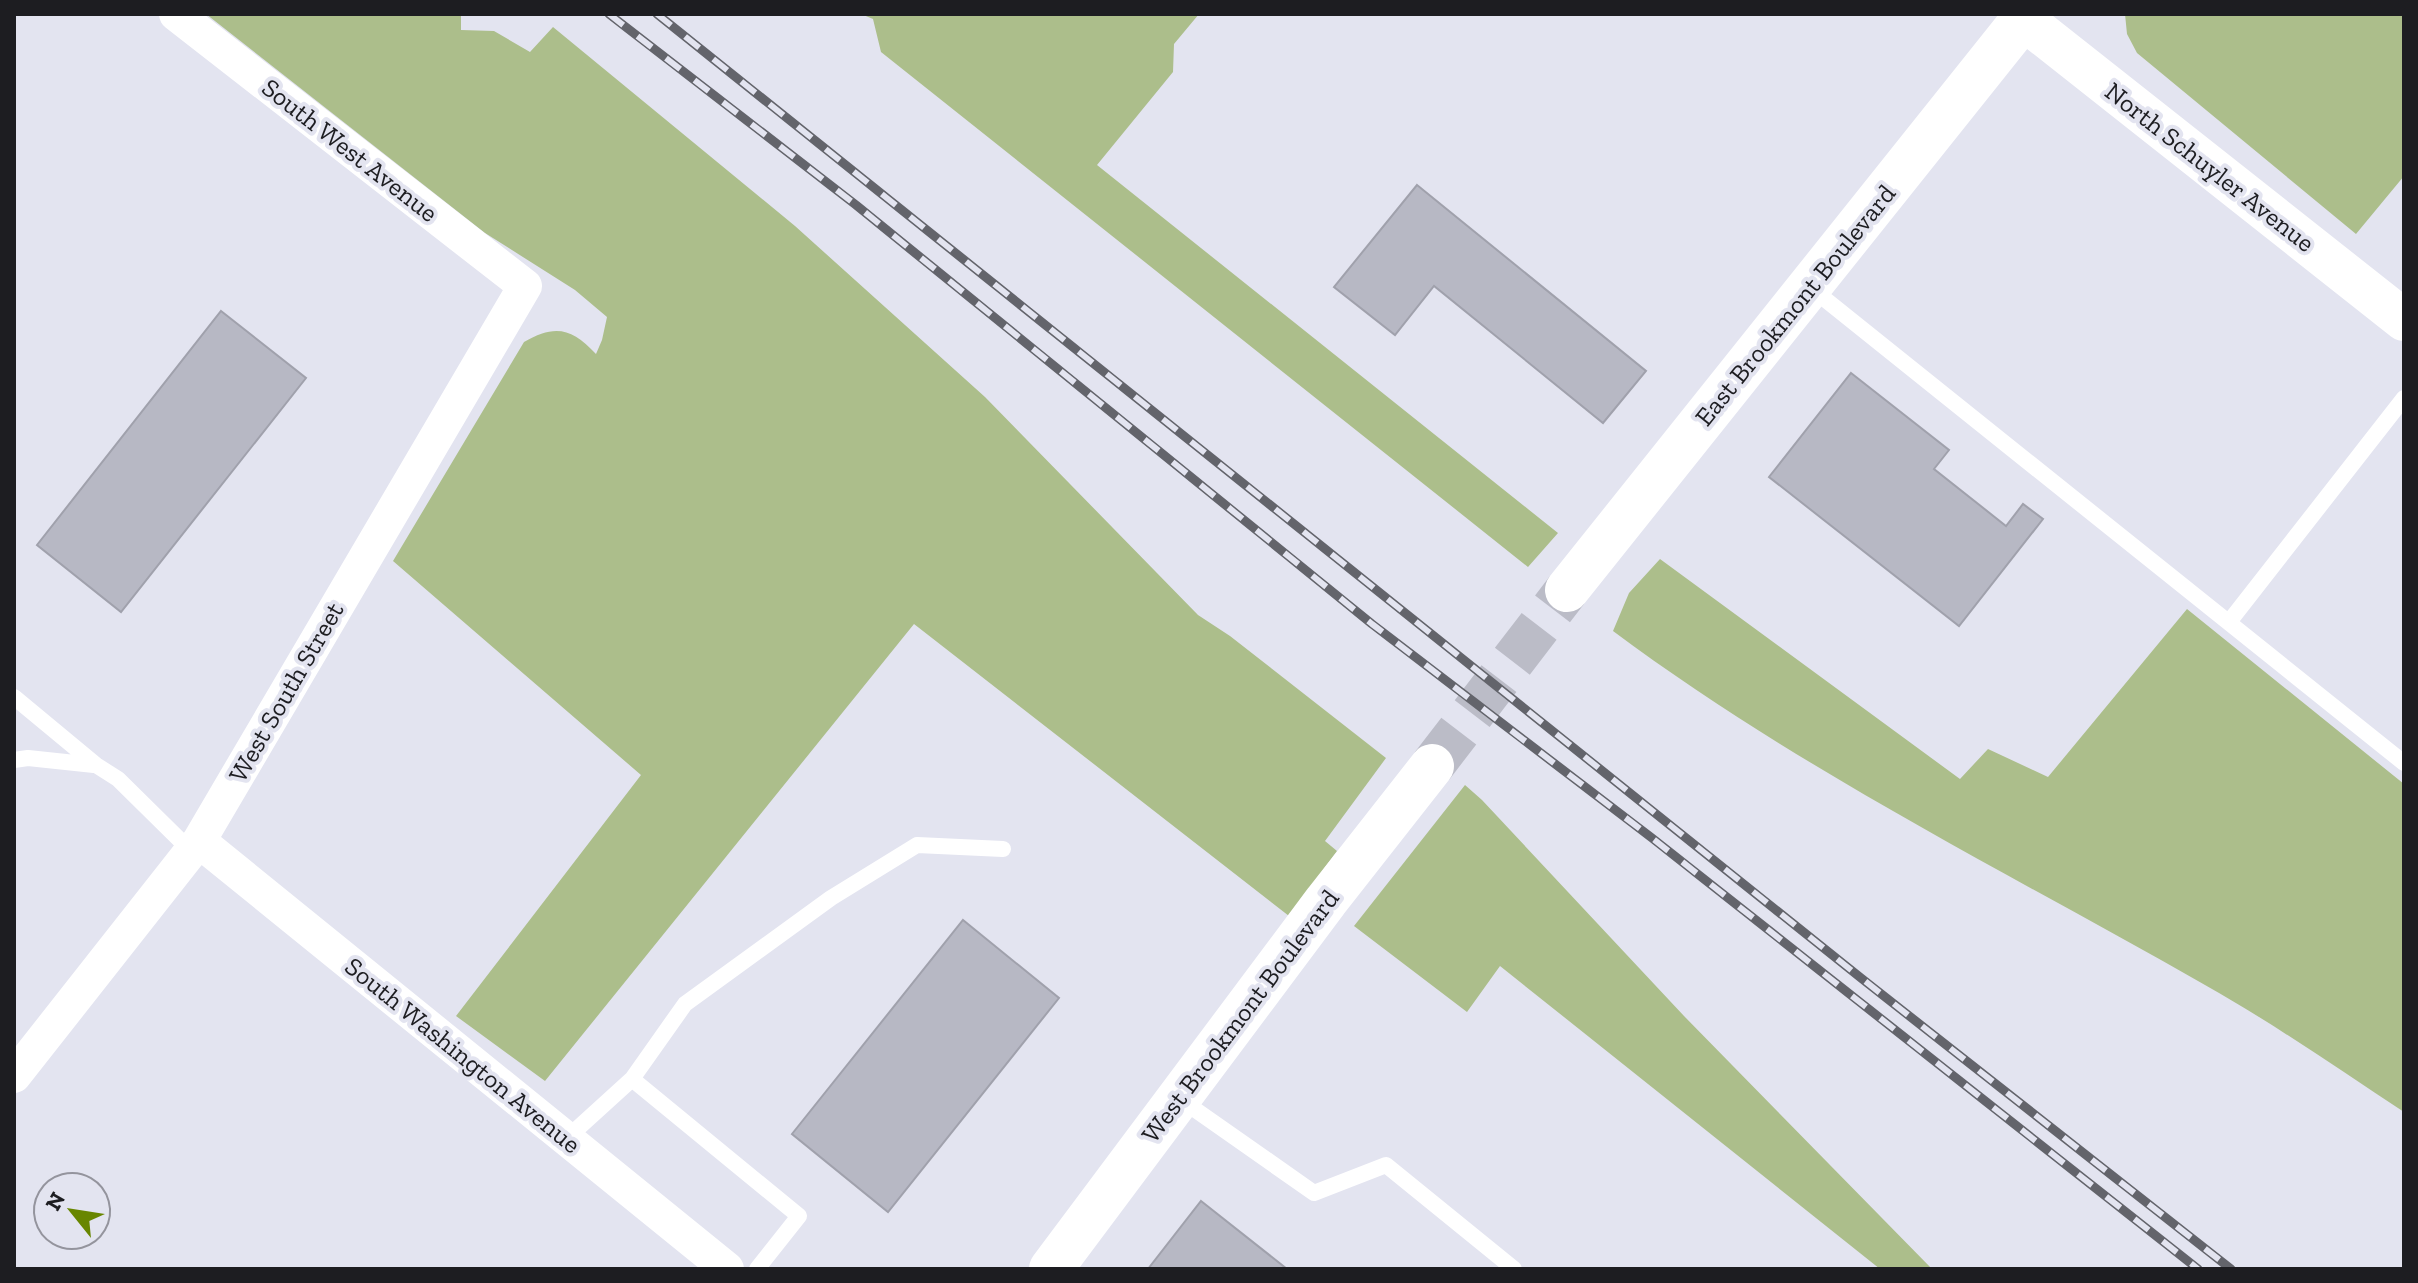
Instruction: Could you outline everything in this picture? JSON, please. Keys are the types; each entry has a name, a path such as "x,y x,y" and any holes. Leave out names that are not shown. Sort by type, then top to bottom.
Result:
{"main road":[{"name":"East Brookmont Boulevard","path":"1567,590 2024,15"},
{"name":"West Brookmont Boulevard","path":"1051,1269 1326,901 1432,766"}],"street":[{"name":"South West Avenue","path":"176,14 525,286"},
{"name":"North Schuyler Avenue","path":"2024,15 2404,320"},
{"name":"West South Street","path":"14,1076 195,846 525,286"},
{"name":"South Washington Avenue","path":"195,846 727,1269"}],"lane":[{"path":"1810,287 2404,763"},
{"path":"2229,622 2404,398"},
{"path":"14,697 96,765 118,779 195,846"},
{"path":"14,760 28,758 96,765"},
{"path":"566,1139 632,1079 685,1004 831,898 917,845 1003,849"},
{"path":"632,1079 799,1216 757,1269"},
{"path":"1178,1098 1314,1193 1386,1165 1514,1269"}],"green space":[{"path":"206,14 461,14 461,30 494,31 530,52 553,27 795,226 985,397 1198,615 1230,636 1386,758 1325,841 1337,851 1289,916 914,624 545,1081 456,1016 641,775 393,561 524,342 545,333 563,332 579,339 596,354 607,317 575,290 485,233"},
{"path":"861,14 1199,14 1174,44 1173,72 1097,165 1558,533 1528,567 881,52 873,19"},
{"path":"2125,14 2404,14 2404,176 2356,234 2137,53 2127,34"},
{"path":"1660,559 1960,779 1988,749 2048,777 2187,609 2404,784 2404,1112 2230,1000 1829,774 1683,681 1613,631 1629,593"},
{"path":"1465,785 1684,1016 1932,1269 1880,1269 1500,966 1467,1012 1354,926"}],"building":[{"path":"1417,185 1646,371 1603,423 1434,286 1395,335 1334,287"},
{"path":"221,311 306,378 121,612 37,545"},
{"path":"1851,373 1949,450 1934,469 2006,526 2023,504 2043,519 1959,626 1769,477"},
{"path":"963,920 1059,998 888,1212 792,1134"},
{"path":"1201,1201 1287,1269 1148,1269"}],"tunnel":[{"path":"1432,766 1567,590"}],"railway":[{"path":"609,14 856,205 1372,624 1652,838 2198,1269"},
{"path":"657,14 1861,978 2231,1269"}]}
